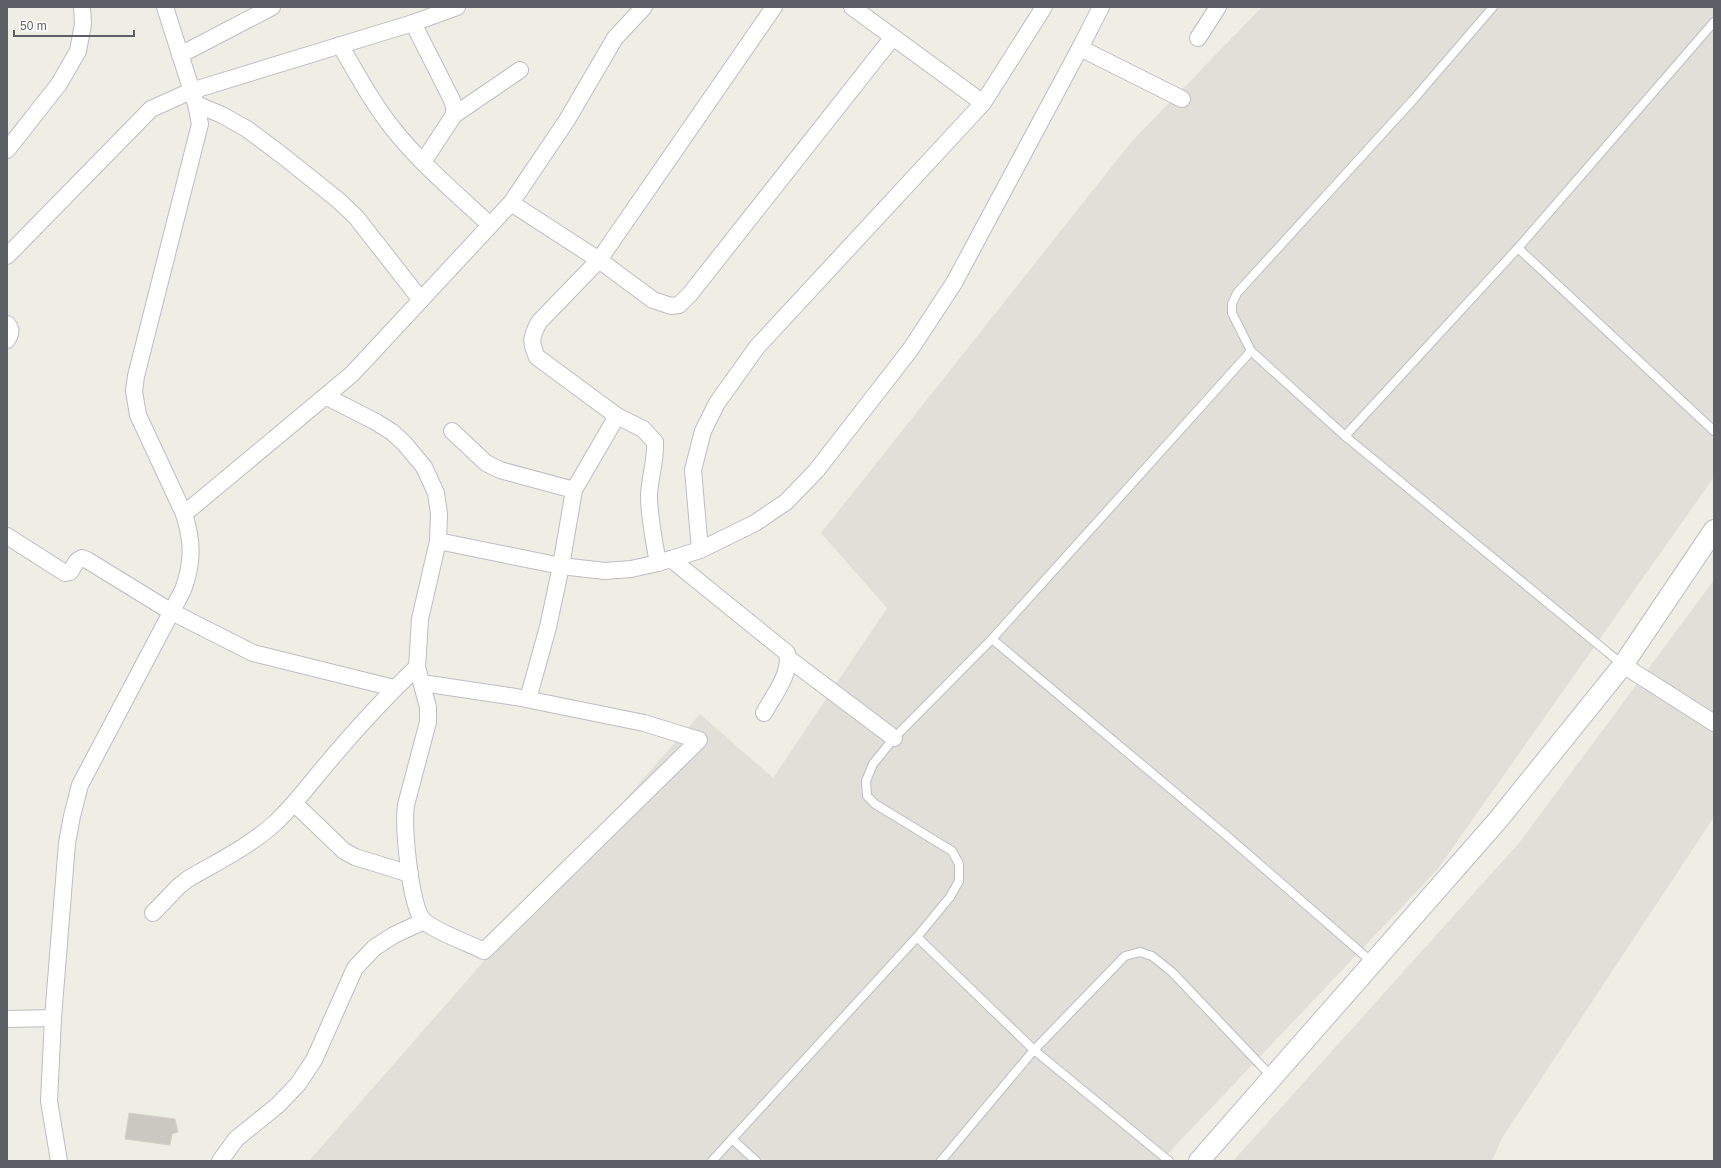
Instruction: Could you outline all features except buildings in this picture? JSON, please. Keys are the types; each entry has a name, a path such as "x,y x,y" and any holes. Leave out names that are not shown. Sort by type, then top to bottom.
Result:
{"street":[{"path":"7,150 59,84 78,51 83,24 82,7"},
{"path":"59,1161 51,1124 49,1101 53,1018 67,843 72,816 80,785 170,611 183,590 189,573 191,548 190,531 184,514 138,415 134,391 136,376 200,124 165,7"},
{"path":"180,55 272,7"},
{"path":"7,256 151,109 193,98 340,45 413,23 457,7"},
{"path":"184,514 327,397 352,374 511,203 571,114 615,38 644,7"},
{"path":"852,7 983,103"},
{"path":"700,550 693,470 703,431 717,403 757,347 983,103 1044,7"},
{"path":"1198,38 1218,7"},
{"path":"771,8 599,260 539,322 532,335 532,346 537,357 617,416 643,429 655,442 655,462 650,482 650,507 664,561 787,653 789,659 894,738"},
{"path":"438,541 561,566 606,571 631,569 700,550 755,523 786,502 816,471 910,350 954,283 1080,48 1097,8"},
{"path":"413,23 452,100 454,115"},
{"path":"511,203 599,260 654,300 671,306 680,305 893,37"},
{"path":"340,45 383,115 395,131 423,162 490,225"},
{"path":"1080,48 1182,98"},
{"path":"423,162 454,115 520,70"},
{"path":"193,98 247,129 338,200 356,218 421,300"},
{"path":"7,324 11,330 7,340"},
{"path":"327,397 376,422 392,432 404,443 424,467 436,493 438,541 420,620 417,667 428,707 428,722 406,805 404,819 410,874 418,913 424,921 484,951 699,740 644,723 528,700 422,684"},
{"path":"528,700 548,628 561,566 574,490 617,416"},
{"path":"452,431 486,463 500,470 574,490"},
{"path":"1199,1161 1498,820 1623,665 1714,530"},
{"path":"7,536 65,573 70,572 77,561 82,558 87,560 170,611 253,653 394,688"},
{"path":"764,713 782,681 789,659"},
{"path":"1623,665 1714,723"},
{"path":"153,913 179,886 253,840 274,824 294,804 394,688 417,667"},
{"path":"294,804 344,851 355,857 410,874"},
{"path":"220,1161 236,1139 278,1105 298,1084 314,1060 356,968 374,948 394,935 424,921"},
{"path":"7,1019 53,1018"}],"lane":[{"path":"1493,7 1413,100 1237,293 1232,304 1232,313 1251,351 1345,436 1623,665"},
{"path":"1345,436 1518,248 1714,22"},
{"path":"1518,248 1714,431"},
{"path":"712,1161 917,937 950,897 959,881 959,864 952,851 875,804 867,796 866,781 874,764 894,738 992,639 1251,351"},
{"path":"992,639 1227,836 1373,963"},
{"path":"917,937 1034,1050 1169,1161"},
{"path":"941,1161 1034,1050 1125,956 1140,952 1152,956 1172,972 1272,1077"},
{"path":"732,1139 756,1161"}],"shaded area":[{"path":"1262,7 1714,7 1714,477 1437,870 1161,1161 309,1161 700,714 773,778 887,608 821,533 1132,141"},
{"path":"1714,580 1714,817 1502,1138 1492,1161 1233,1161 1519,843"}]}
